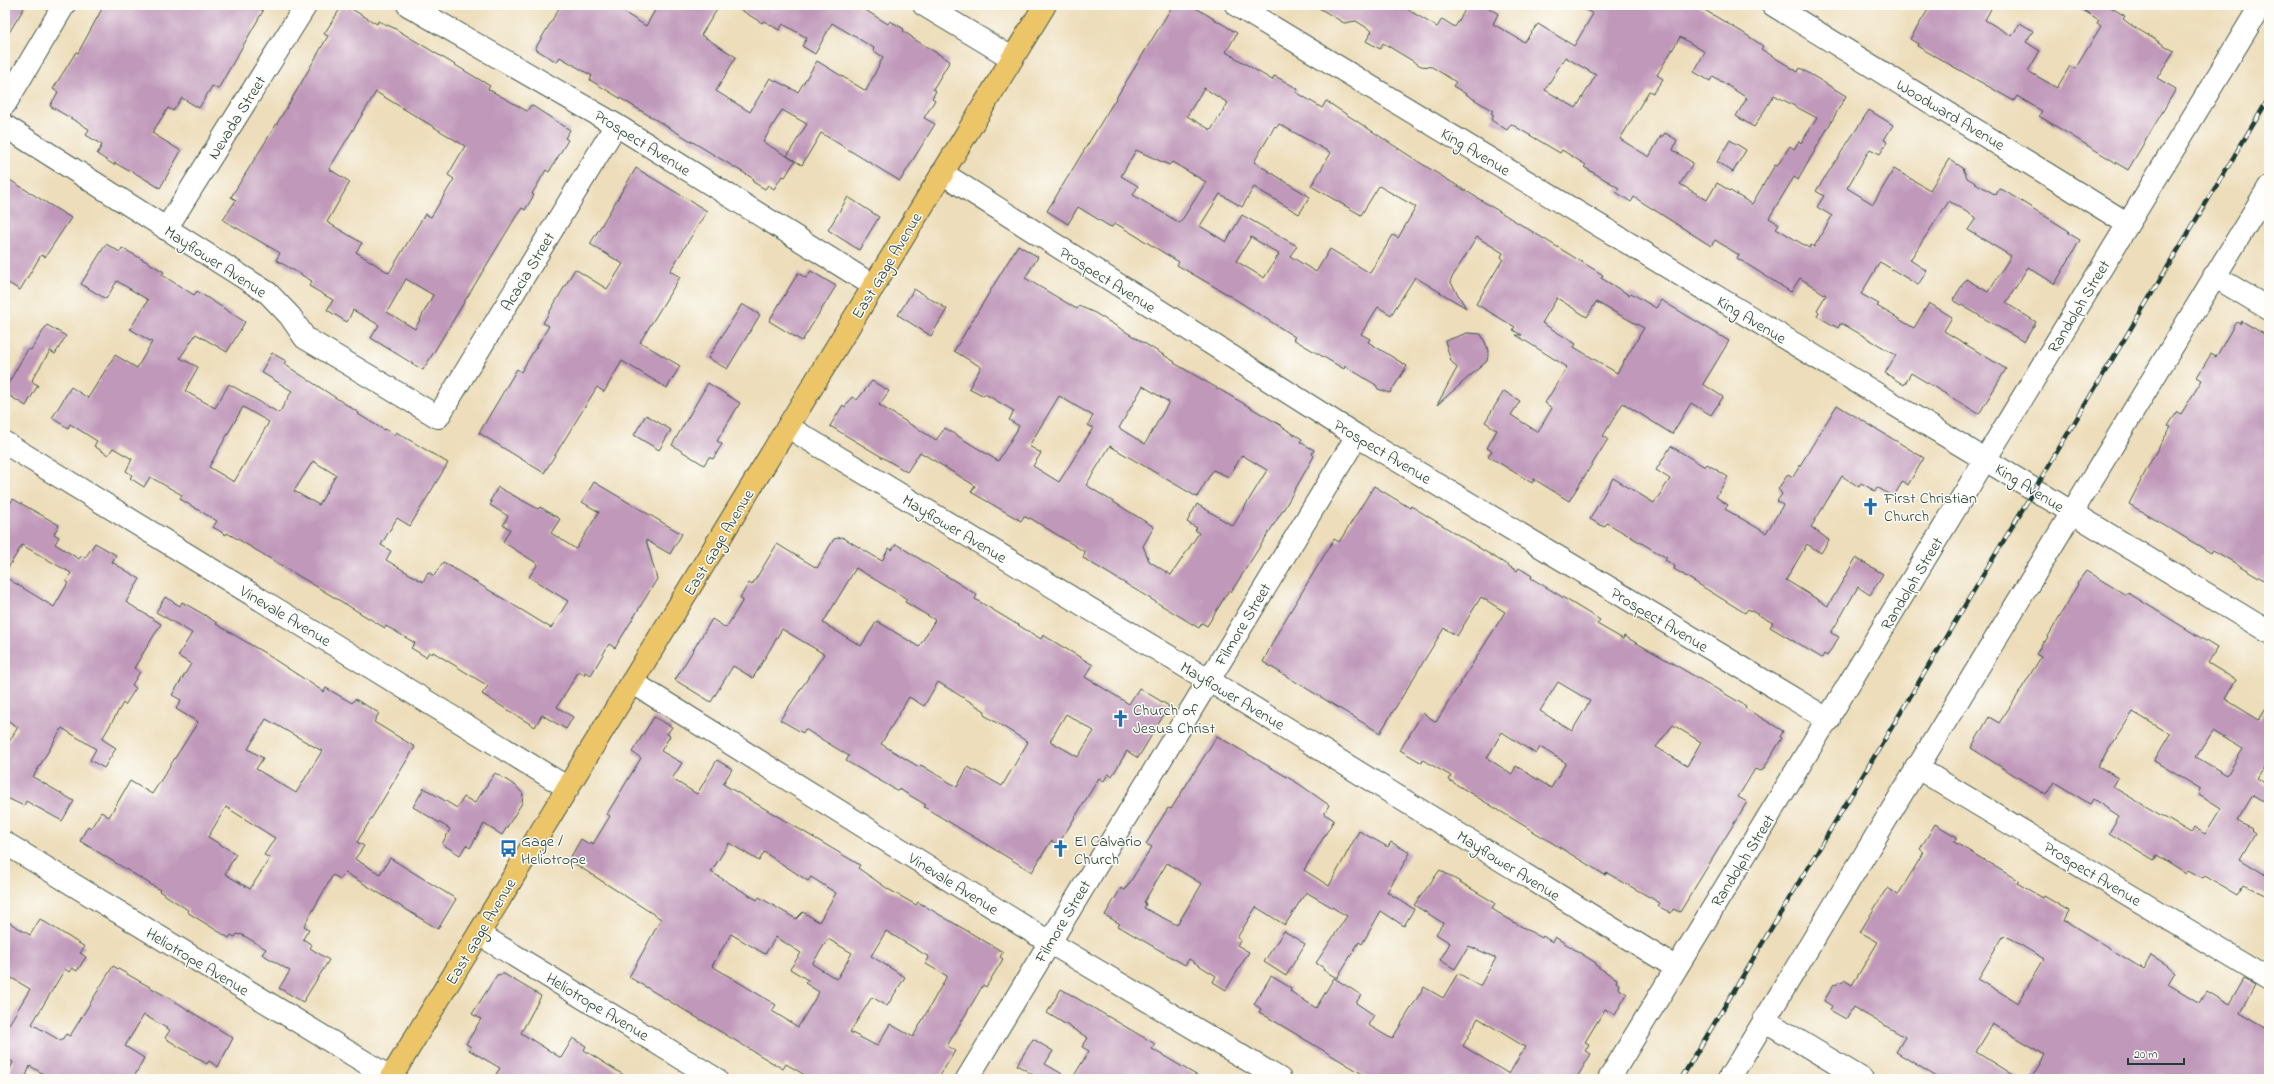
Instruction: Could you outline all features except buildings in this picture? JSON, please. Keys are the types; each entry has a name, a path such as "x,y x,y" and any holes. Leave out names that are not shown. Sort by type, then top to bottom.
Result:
{"main road":[{"name":"East Gage Avenue","path":"391,1079 1045,5"}],"street":[{"path":"5,104 64,5"},
{"name":"Nevada Street","path":"166,229 306,5"},
{"name":"Prospect Avenue","path":"408,5 616,125 874,286"},
{"path":"924,5 1012,58"},
{"name":"King Avenue","path":"1236,5 2269,632"},
{"name":"Woodward Avenue","path":"1773,5 2128,224"},
{"name":"Randolph Street","path":"1609,1079 1675,967 1828,720 2261,5"},
{"name":"Acacia Street","path":"438,417 616,125"},
{"name":"Mayflower Avenue","path":"5,126 268,293 290,316 305,338 438,417"},
{"name":"Prospect Avenue","path":"942,173 1356,436 1828,720"},
{"path":"1729,1079 1916,767 2269,187"},
{"path":"2214,276 2269,309"},
{"name":"Mayflower Avenue","path":"788,427 1208,680 1675,967"},
{"name":"Filmore Street","path":"967,1079 1048,942 1356,436"},
{"name":"Vinevale Avenue","path":"5,443 568,788"},
{"name":"Vinevale Avenue","path":"632,682 1048,942 1280,1079"},
{"name":"Prospect Avenue","path":"1916,767 2269,979"},
{"name":"Heliotrope Avenue","path":"5,843 391,1079"},
{"name":"Heliotrope Avenue","path":"479,934 716,1079"},
{"path":"1764,1020 1862,1079"}],"railway":[{"path":"1681,1079 2269,98"}],"place":[{"name":"First Christian Church","path":"1871,506"},
{"name":"Church of Jesus Christ","path":"1120,718"},
{"name":"Gage / Heliotrope","path":"508,849"},
{"name":"El Calvario Church","path":"1061,849"}]}
